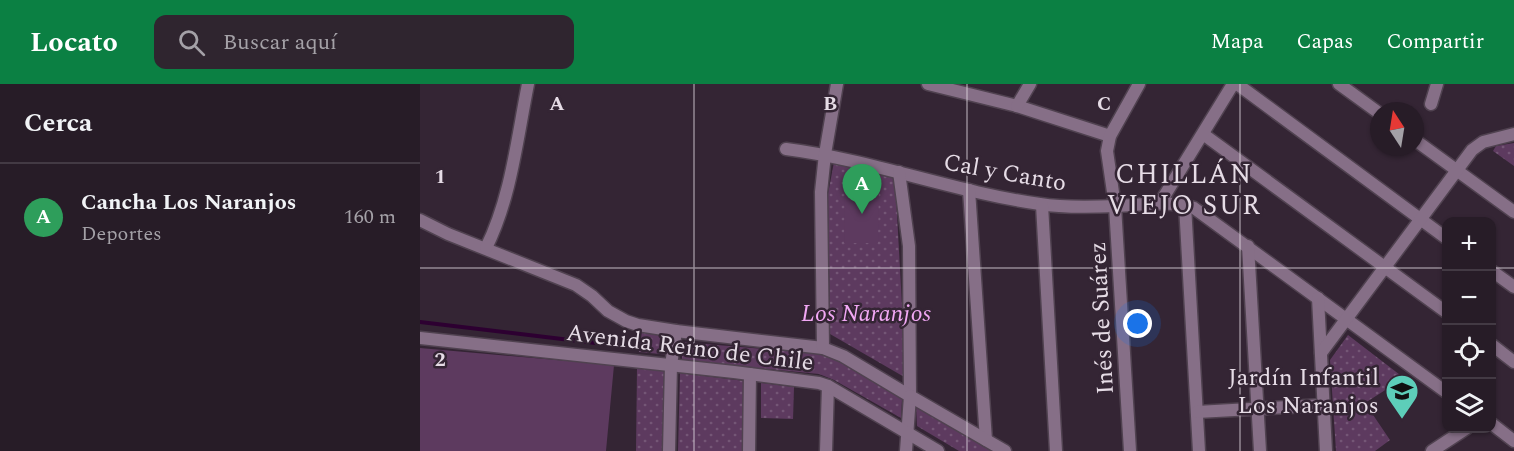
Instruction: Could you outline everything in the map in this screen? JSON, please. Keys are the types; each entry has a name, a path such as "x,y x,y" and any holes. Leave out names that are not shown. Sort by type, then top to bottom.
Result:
{"street":[{"path":"486,248 498,224 528,84"},
{"path":"823,348 820,205 825,154 837,84"},
{"path":"930,84 1017,106 1110,136"},
{"path":"1017,106 1030,84"},
{"name":"Inés de Suárez","path":"1130,451 1115,207 1108,157 1110,136 1139,84"},
{"path":"1160,203 1235,84 1442,235"},
{"path":"1339,84 1370,106"},
{"path":"1431,104 1437,84"},
{"path":"1203,134 1442,309"},
{"path":"1321,353 1472,150 1483,142 1514,134"},
{"path":"1424,147 1514,213"},
{"name":"Cal y Canto","path":"786,149 825,154 969,190 1042,205 1115,207 1160,203 1185,205 1202,212 1442,389"},
{"path":"899,172 909,246 910,396 906,451"},
{"path":"969,190 986,440"},
{"path":"1042,205 1056,451"},
{"path":"1185,205 1199,451"},
{"name":"Avenida Reino de Chile","path":"420,220 448,234 576,285 592,296 608,312 626,321 676,331 823,348 843,356 1005,451"},
{"path":"1248,246 1260,451"},
{"path":"1496,275 1514,288"},
{"path":"1318,298 1326,451"},
{"path":"669,451 671,365 676,331"},
{"name":"Avenida Reino de Chile","path":"420,338 808,381 828,386 938,451"},
{"path":"1496,349 1514,362"},
{"path":"749,451 750,374"},
{"path":"826,451 828,386"},
{"path":"1197,412 1324,405"},
{"path":"1496,428 1514,441"},
{"path":"1432,451 1461,433"}],"green space":[{"path":"1514,143 1514,166 1493,151 1496,146"},
{"name":"Los Naranjos","path":"834,162 895,178 906,378 830,334 828,194"},
{"path":"845,184 879,185 878,243 844,243"},
{"path":"638,329 671,335 670,355 639,352"},
{"path":"1348,335 1404,378 1365,403 1390,440 1375,451 1336,451 1330,360"},
{"path":"682,342 837,357 902,399 901,418 834,380 819,374 682,361"},
{"path":"420,348 614,365 606,451 420,451"},
{"path":"637,368 668,371 666,451 636,451"},
{"path":"680,373 745,381 744,451 678,451"},
{"path":"761,383 794,387 793,419 761,418"},
{"path":"916,406 992,451 959,451 917,426"}],"waterway":[{"path":"420,322 612,345"}],"place":[{"name":"Cancha Los Naranjos","path":"862,214"},
{"name":"Jardín Infantil Los Naranjos","path":"1402,420"}],"district":[{"name":"CHILLÁN VIEJO SUR","path":"1184,190"}]}
